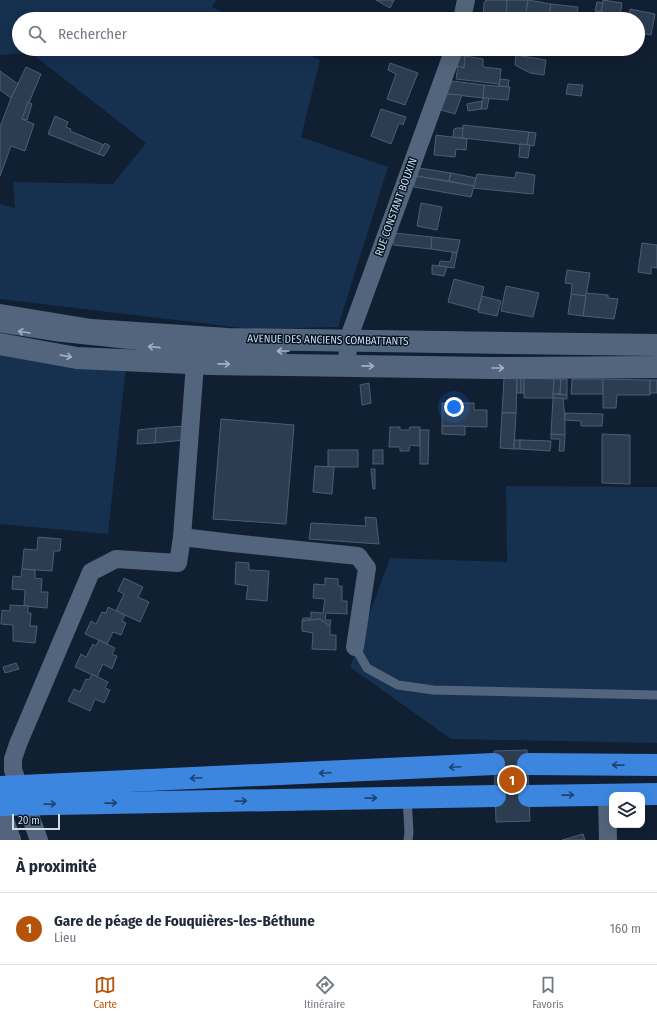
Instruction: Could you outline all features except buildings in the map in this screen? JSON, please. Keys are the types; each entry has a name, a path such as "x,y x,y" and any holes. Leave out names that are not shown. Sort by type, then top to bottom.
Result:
{"highway":[{"path":"0,805 72,794 494,764"},
{"path":"528,764 657,766"},
{"path":"0,787 72,794 407,798 495,796"},
{"path":"529,796 657,794"}],"street":[{"path":"463,12 466,0"},
{"name":"RUE CONSTANT BOUXIN","path":"347,352 452,56"},
{"name":"AVENUE DES ANCIENS COMBATTANTS","path":"0,315 91,330 228,339 491,368 657,366"},
{"name":"AVENUE DES ANCIENS COMBATTANTS","path":"0,344 78,358 195,364 347,352 657,345"},
{"path":"39,840 13,770 13,759 91,572 116,558 178,563 182,537 195,364"},
{"path":"182,537 358,556 367,568 355,647"},
{"path":"607,794 608,840"},
{"path":"0,812 10,840"}],"lane":[{"path":"0,328 58,337 172,349 292,351"},
{"path":"529,352 653,353 657,350"},
{"path":"355,647 367,668 398,685 434,690 657,695"},
{"path":"407,798 408,840"}],"shaded area":[{"path":"0,0 216,0 212,7 222,12 12,12 12,54 0,55"},
{"path":"35,56 312,56 320,60 301,137 388,167 338,327 251,329 0,299 0,204 15,208 13,182 113,184 146,143"},
{"path":"0,350 126,366 108,534 0,524"},
{"path":"506,486 657,487 657,743 451,739 350,667 390,558 507,562"}],"tunnel":[{"path":"494,764 528,764"},
{"path":"495,796 529,796"}],"place":[{"name":"Gare de péage de Fouquières-les-Béthune","path":"512,780"}]}
